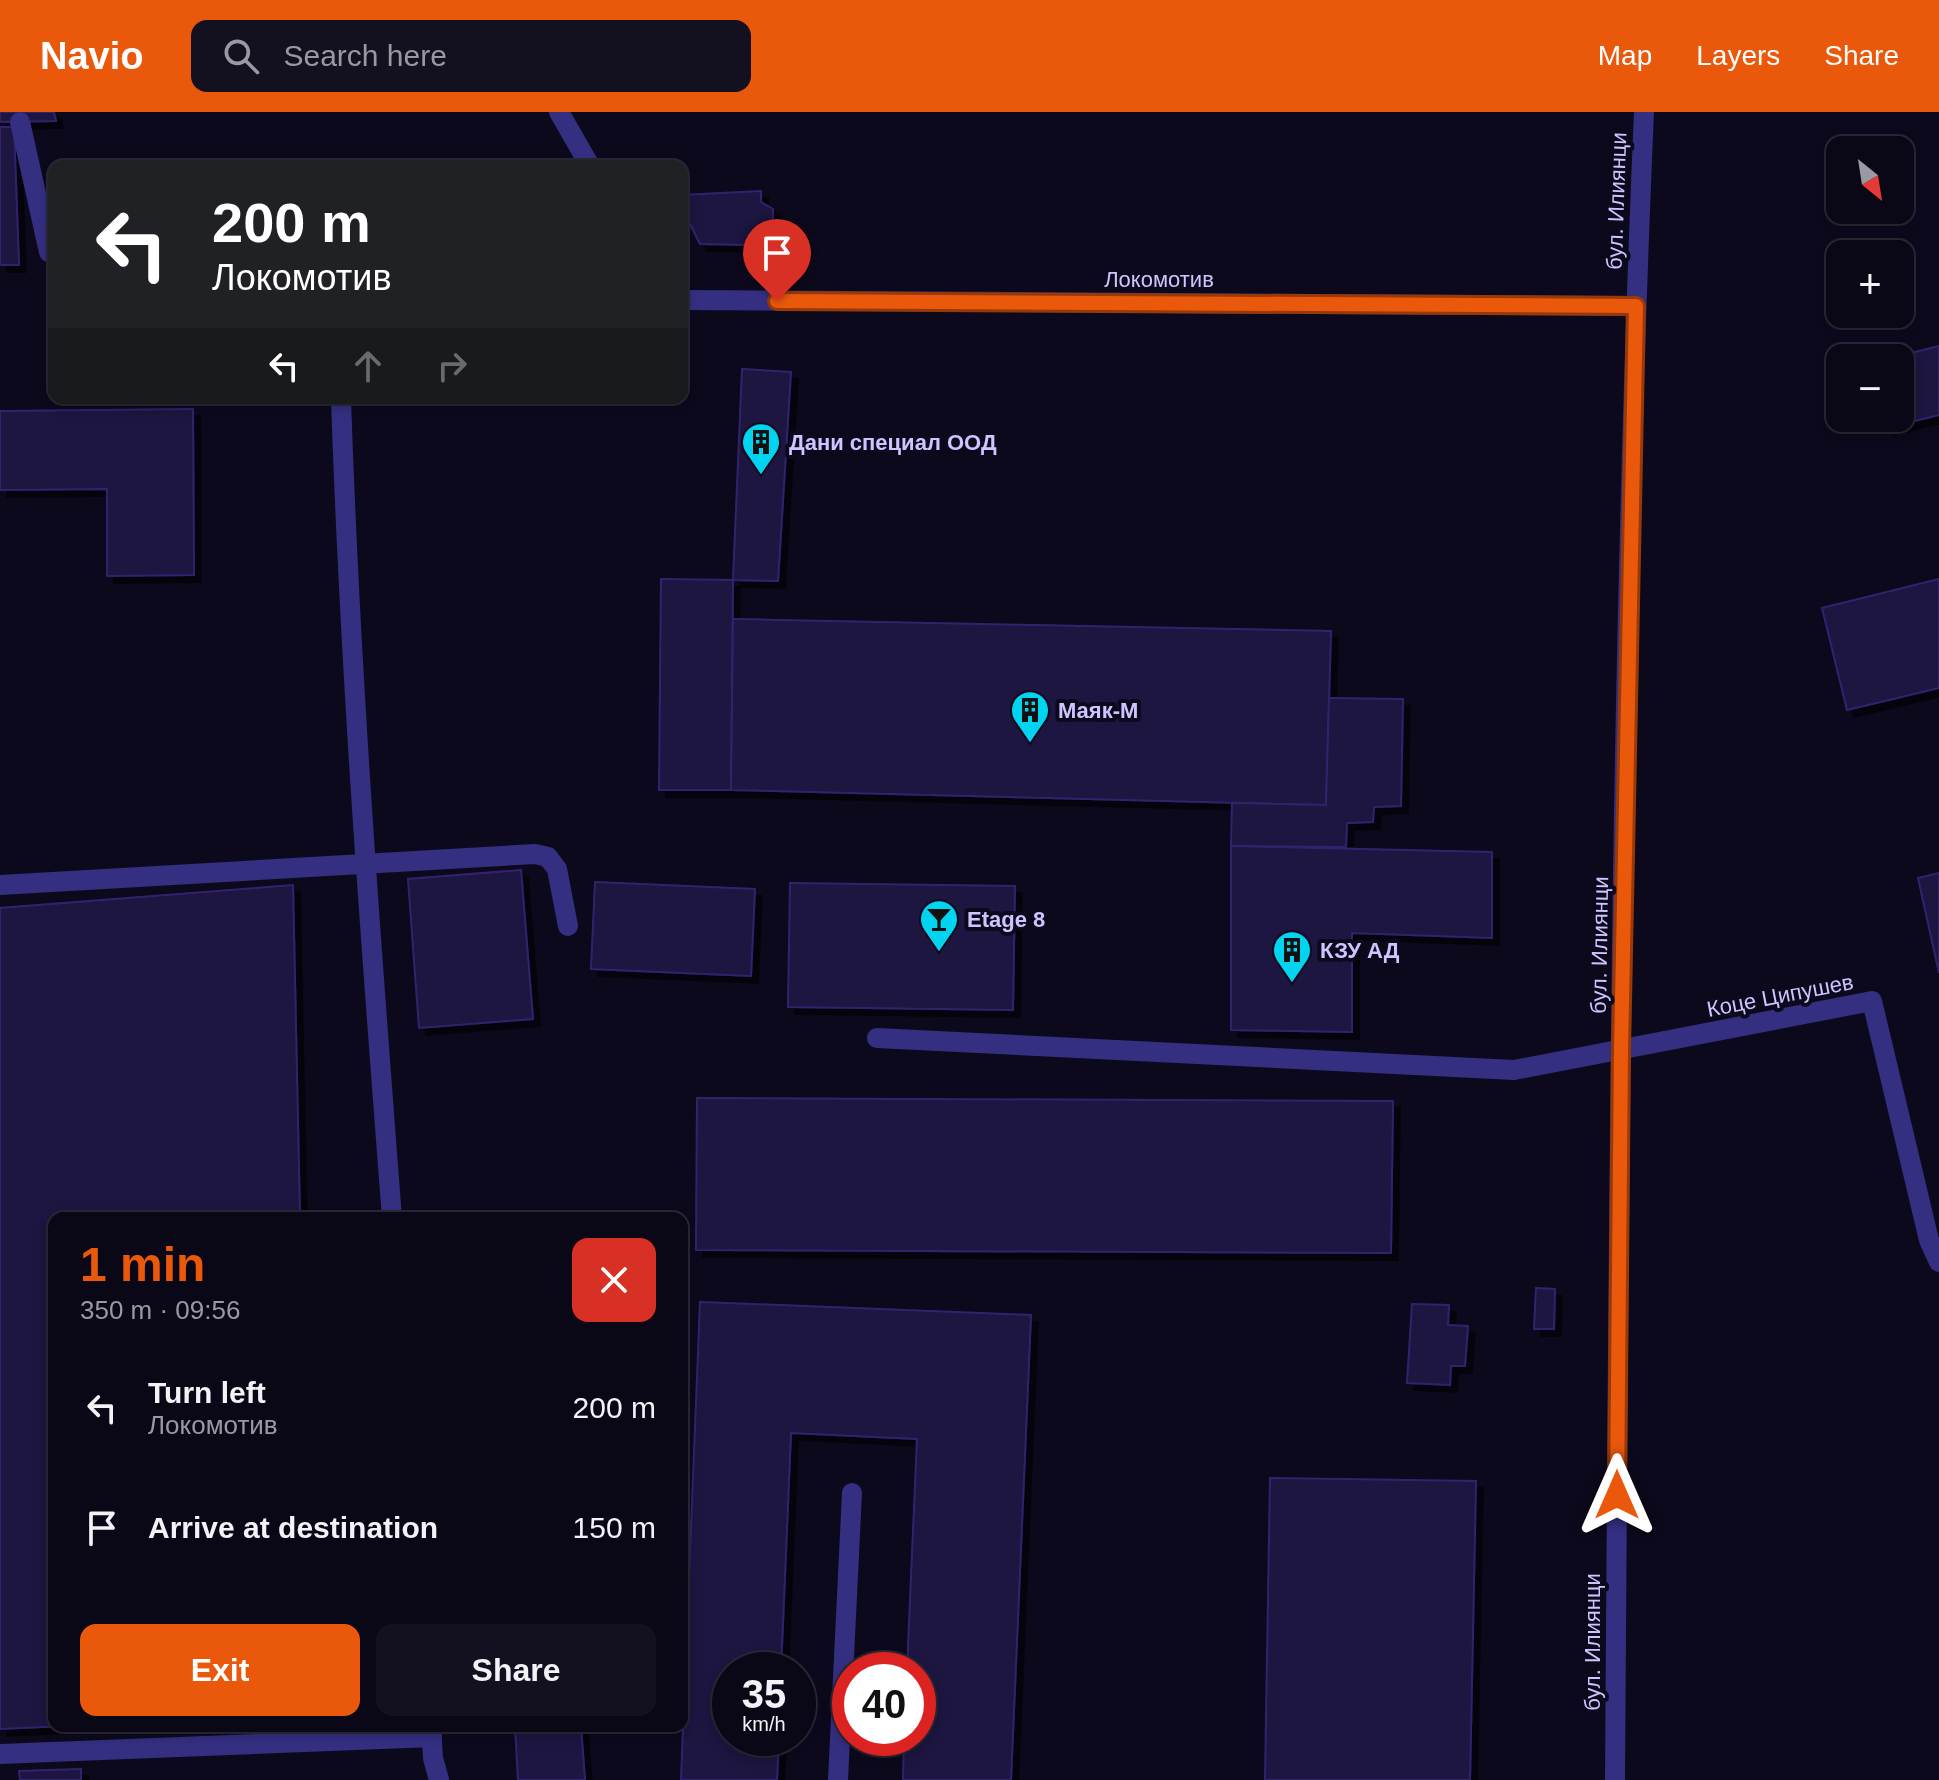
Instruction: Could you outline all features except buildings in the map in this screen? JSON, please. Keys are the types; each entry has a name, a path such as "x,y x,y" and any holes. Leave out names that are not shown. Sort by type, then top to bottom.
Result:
{"street":[{"path":"559,112 587,160"},
{"name":"бул. Илиянци","path":"1615,1780 1621,1051 1636,306 1644,112"},
{"path":"20,122 48,248"},
{"name":"Локомотив","path":"688,300 1636,306"},
{"path":"341,404 346,570 392,1212"},
{"path":"0,885 535,854 548,857 557,869 568,926"},
{"name":"Коце Ципушев","path":"1621,1051 1872,1001 1929,1240 1939,1262"},
{"path":"877,1038 1514,1070 1621,1051"},
{"path":"838,1780 852,1493"},
{"path":"0,1754 432,1732 433,1758 439,1780"}],"place":[{"name":"Дани специал ООД","path":"761,476"},
{"name":"Маяк-М","path":"1030,744"},
{"name":"Etage 8","path":"939,953"},
{"name":"КЗУ АД","path":"1292,984"}],"route":[{"path":"777,301 1636,306 1621,1051 1617,1495"}]}
